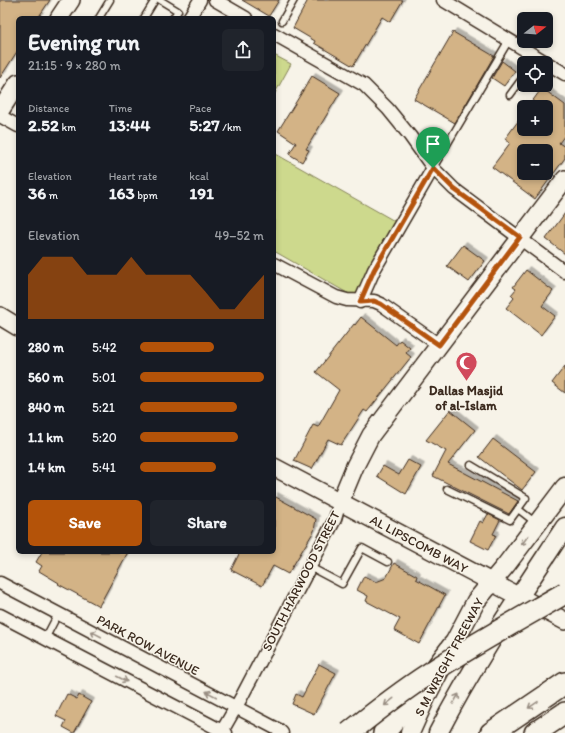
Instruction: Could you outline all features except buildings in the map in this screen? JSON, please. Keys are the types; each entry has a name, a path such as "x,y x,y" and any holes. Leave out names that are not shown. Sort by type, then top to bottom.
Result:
{"highway":[{"path":"349,733 394,697 430,672 467,649 565,594"},
{"path":"384,733 426,682 452,646"},
{"path":"491,733 565,683"},
{"path":"535,733 565,713"}],"main road":[{"name":"S M WRIGHT FREEWAY","path":"410,733 427,695 476,601 506,565 565,487"},
{"name":"S M WRIGHT FREEWAY","path":"438,733 455,700 519,596 565,527"}],"street":[{"path":"60,16 71,0"},
{"path":"190,16 200,0"},
{"path":"215,0 243,16"},
{"path":"443,0 506,38 530,56"},
{"path":"276,35 364,85 388,109 433,168 454,189 565,272"},
{"path":"553,68 565,74"},
{"path":"0,111 16,86"},
{"path":"0,116 16,125"},
{"path":"360,302 374,270 433,168"},
{"name":"SOUTH HARWOOD STREET","path":"223,732 335,519 340,502 355,466 371,435 565,179"},
{"path":"276,266 336,297 360,302 374,301 381,304 439,345"},
{"path":"0,316 16,325"},
{"name":"AL LIPSCOMB WAY","path":"276,468 565,621"},
{"name":"PARK ROW AVENUE","path":"0,583 236,707 282,733"},
{"path":"0,615 223,732"}],"lane":[{"path":"100,16 110,0"},
{"path":"145,16 155,0"},
{"path":"160,0 178,11 174,16"},
{"path":"282,21 294,0"},
{"path":"433,168 506,45 506,38"},
{"path":"510,95 517,86"},
{"path":"447,489 510,520 526,498 471,465"},
{"path":"518,509 537,524"},
{"path":"310,566 342,584 362,548 388,562"},
{"path":"45,639 58,614"}],"green space":[{"path":"276,56 291,64 276,91"},
{"path":"276,154 398,223 356,298 276,252"}],"place":[{"name":"Dallas Masjid of al-Islam","path":"466,382"}],"route":[{"path":"433,168 454,189 520,237 439,345 381,304 374,301 360,302 374,270 433,168"}]}
